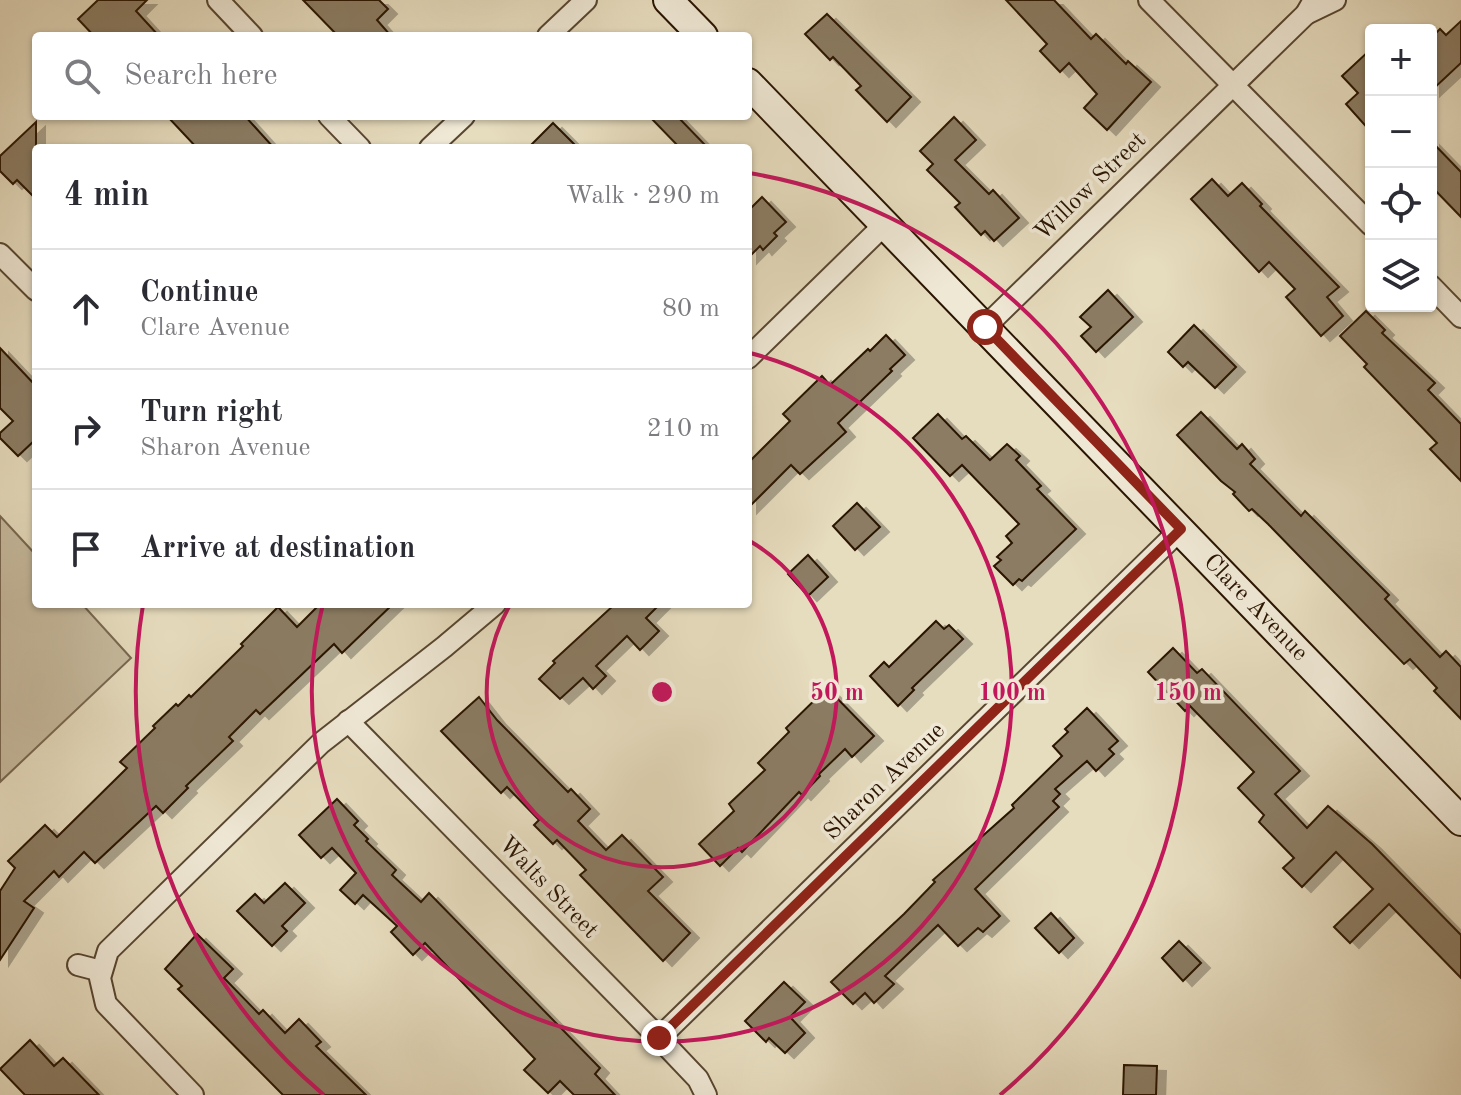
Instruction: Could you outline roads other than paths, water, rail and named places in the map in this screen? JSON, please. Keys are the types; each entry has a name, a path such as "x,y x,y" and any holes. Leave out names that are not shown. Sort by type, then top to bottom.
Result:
{"street":[{"path":"218,0 248,32"},
{"path":"552,32 586,0"},
{"path":"668,0 699,32"},
{"path":"1149,0 1365,219"},
{"name":"Willow Street","path":"985,327 1310,7 1335,0"},
{"name":"Clare Avenue","path":"752,87 1461,821"},
{"path":"333,120 356,144"},
{"path":"434,144 460,120"},
{"path":"752,354 884,225"},
{"path":"0,254 32,286"},
{"path":"1437,292 1461,317"},
{"name":"Sharon Avenue","path":"659,1038 1181,529"},
{"path":"193,1095 106,1004 101,971 108,951 321,743 490,608"},
{"name":"Walts Street","path":"348,721 659,1038 698,1079 706,1095"},
{"path":"78,965 101,971"}]}
